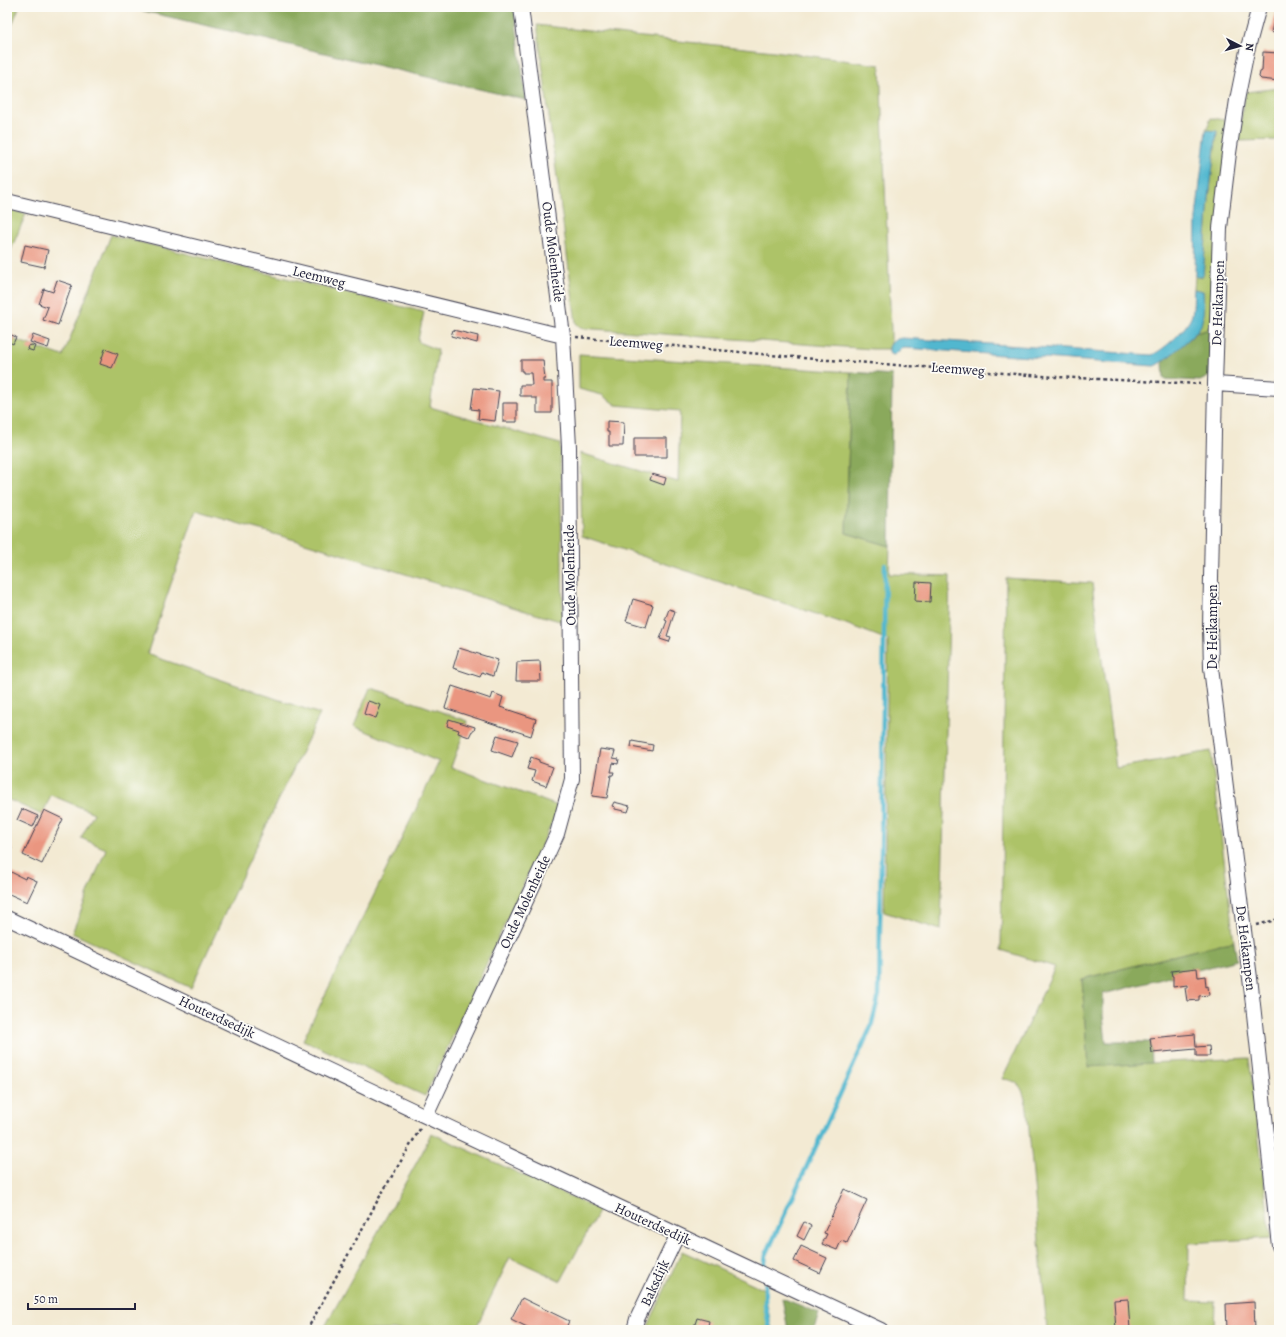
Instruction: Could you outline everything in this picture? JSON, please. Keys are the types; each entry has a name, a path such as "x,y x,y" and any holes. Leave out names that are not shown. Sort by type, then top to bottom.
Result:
{"street":[{"name":"Oude Molenheide","path":"426,1116 556,834 572,780 568,447 563,336 521,7"},
{"name":"De Heikampen","path":"1259,7 1247,51 1237,100 1220,228 1210,626 1211,668 1252,994 1279,1246"},
{"name":"Leemweg","path":"7,201 563,336"},
{"path":"1215,384 1279,388"},
{"name":"Houterdsedijk","path":"7,918 677,1236 881,1330"},
{"name":"Baksdijk","path":"634,1330 637,1320 677,1236"}],"path":[{"name":"Leemweg","path":"563,336 815,359 1056,376 1215,384"},
{"path":"1243,928 1279,919"},
{"path":"307,1330 426,1116"}],"green space":[{"path":"7,7 19,7 7,38"},
{"path":"135,7 514,7 526,100 135,9"},
{"path":"537,25 774,51 880,65 891,328 891,342 889,349 580,328 576,323"},
{"path":"1279,88 1279,140 1239,141 1246,92"},
{"path":"1211,118 1230,121 1213,328 1196,333 1201,323 1203,313 1203,291 1194,289 1195,276 1203,276 1209,198 1217,132 1206,130"},
{"path":"7,209 26,214 7,259"},
{"path":"111,235 424,312 418,340 420,343 438,350 430,407 560,444 563,622 196,511 147,654 320,714 234,893 191,988 72,933 106,849 81,838 94,813 51,795 42,815 7,799 7,337 63,356"},
{"path":"1213,328 1212,375 1200,381 1164,379 1163,362 1196,333"},
{"path":"579,354 851,372 846,533 890,546 889,574 950,576 941,930 884,912 888,640 846,624 582,536 580,453 678,482 680,411 616,405 602,395 579,389"},
{"path":"851,372 892,375 890,546 846,533"},
{"path":"1006,578 1092,583 1116,768 1211,751 1234,942 1220,944 1082,979 1088,1066 1249,1058 1271,1238 1189,1243 1188,1301 1215,1302 1214,1330 1047,1330 1027,1108 1023,1092 1018,1084 1002,1079 1055,967 1001,950"},
{"path":"370,688 468,721 451,767 558,806 556,814 425,1096 303,1040 439,762 354,726"},
{"path":"1234,942 1237,960 1103,994 1103,1016 1106,1042 1151,1042 1152,1063 1088,1067 1082,979 1220,944"},
{"path":"431,1133 599,1210 561,1281 510,1257 475,1330 323,1330 423,1151"},
{"path":"682,1251 764,1289 772,1330 648,1330 649,1324"},
{"path":"782,1298 819,1313 814,1330 788,1330"}],"water":[{"path":"1206,130 1217,131 1209,198 1203,276 1195,276 1196,218"},
{"path":"1194,289 1203,291 1204,308 1201,325 1179,348 1154,366 905,348 901,349 894,355 890,354 889,351 892,343 902,338 1152,355 1175,338 1190,320 1193,312"}],"building":[{"path":"1279,7 1279,35 1271,32"},
{"path":"1263,52 1279,53 1279,81 1261,79 1259,77 1260,72 1262,71"},
{"path":"1276,118 1279,118 1279,128 1276,128"},
{"path":"25,245 48,250 44,267 21,262"},
{"path":"57,280 72,285 58,325 43,320 48,307 39,304 44,289 53,292"},
{"path":"453,330 478,336 477,343 451,336"},
{"path":"7,333 16,337 13,344 7,341"},
{"path":"33,335 50,341 48,348 30,342"},
{"path":"28,346 35,346 33,351 27,349"},
{"path":"105,349 118,354 112,368 100,364"},
{"path":"521,360 543,360 545,379 543,379 543,382 552,382 552,413 537,413 537,398 531,398 531,396 520,396 520,385 532,385 531,373 523,373 523,371 521,371"},
{"path":"474,388 499,391 495,421 478,419 479,410 471,409"},
{"path":"503,403 517,403 517,422 503,422"},
{"path":"607,421 624,422 623,446 609,446"},
{"path":"634,438 667,438 667,457 634,457"},
{"path":"652,474 666,478 664,485 650,480"},
{"path":"916,582 931,583 930,602 915,601"},
{"path":"633,599 653,605 646,627 626,621"},
{"path":"669,609 675,611 667,636 671,637 669,642 660,639 667,621 665,620"},
{"path":"459,648 498,660 493,676 482,672 480,677 453,668"},
{"path":"540,661 541,681 516,681 517,662"},
{"path":"452,686 491,699 493,693 503,697 500,707 536,719 531,736 445,708"},
{"path":"368,701 381,705 376,718 364,714"},
{"path":"449,719 475,727 474,731 472,731 469,737 458,733 459,730 447,726"},
{"path":"497,735 518,741 512,757 492,750"},
{"path":"632,741 653,745 652,751 631,747"},
{"path":"600,749 615,751 613,758 619,759 618,764 613,763 611,772 614,772 613,775 611,775 607,798 592,796"},
{"path":"531,757 539,760 539,762 553,767 546,786 532,781 535,771 527,769"},
{"path":"614,802 630,806 628,812 615,809 615,807 612,806"},
{"path":"22,809 38,816 33,827 17,820"},
{"path":"44,810 63,819 42,864 23,855"},
{"path":"7,845 12,848 7,859"},
{"path":"7,870 25,879 26,876 37,881 27,902 7,893"},
{"path":"1197,968 1198,977 1205,976 1206,987 1208,986 1209,995 1199,996 1199,1000 1187,1001 1185,988 1187,988 1187,985 1173,987 1173,976 1171,971"},
{"path":"1195,1034 1196,1047 1209,1046 1210,1056 1196,1056 1196,1049 1152,1053 1150,1038"},
{"path":"844,1189 867,1200 847,1243 841,1241 837,1250 822,1244 827,1234 824,1233"},
{"path":"804,1222 811,1226 804,1240 797,1236"},
{"path":"801,1246 827,1258 820,1273 794,1261"},
{"path":"522,1298 569,1321 565,1330 533,1330 511,1319"},
{"path":"1128,1299 1130,1330 1116,1330 1114,1300"},
{"path":"1254,1302 1255,1330 1227,1330 1226,1304"},
{"path":"697,1318 709,1321 707,1330 693,1330"}],"waterway":[{"path":"764,1268 766,1255 871,1027 879,995 885,565"},
{"path":"765,1285 765,1305 770,1330"}]}
